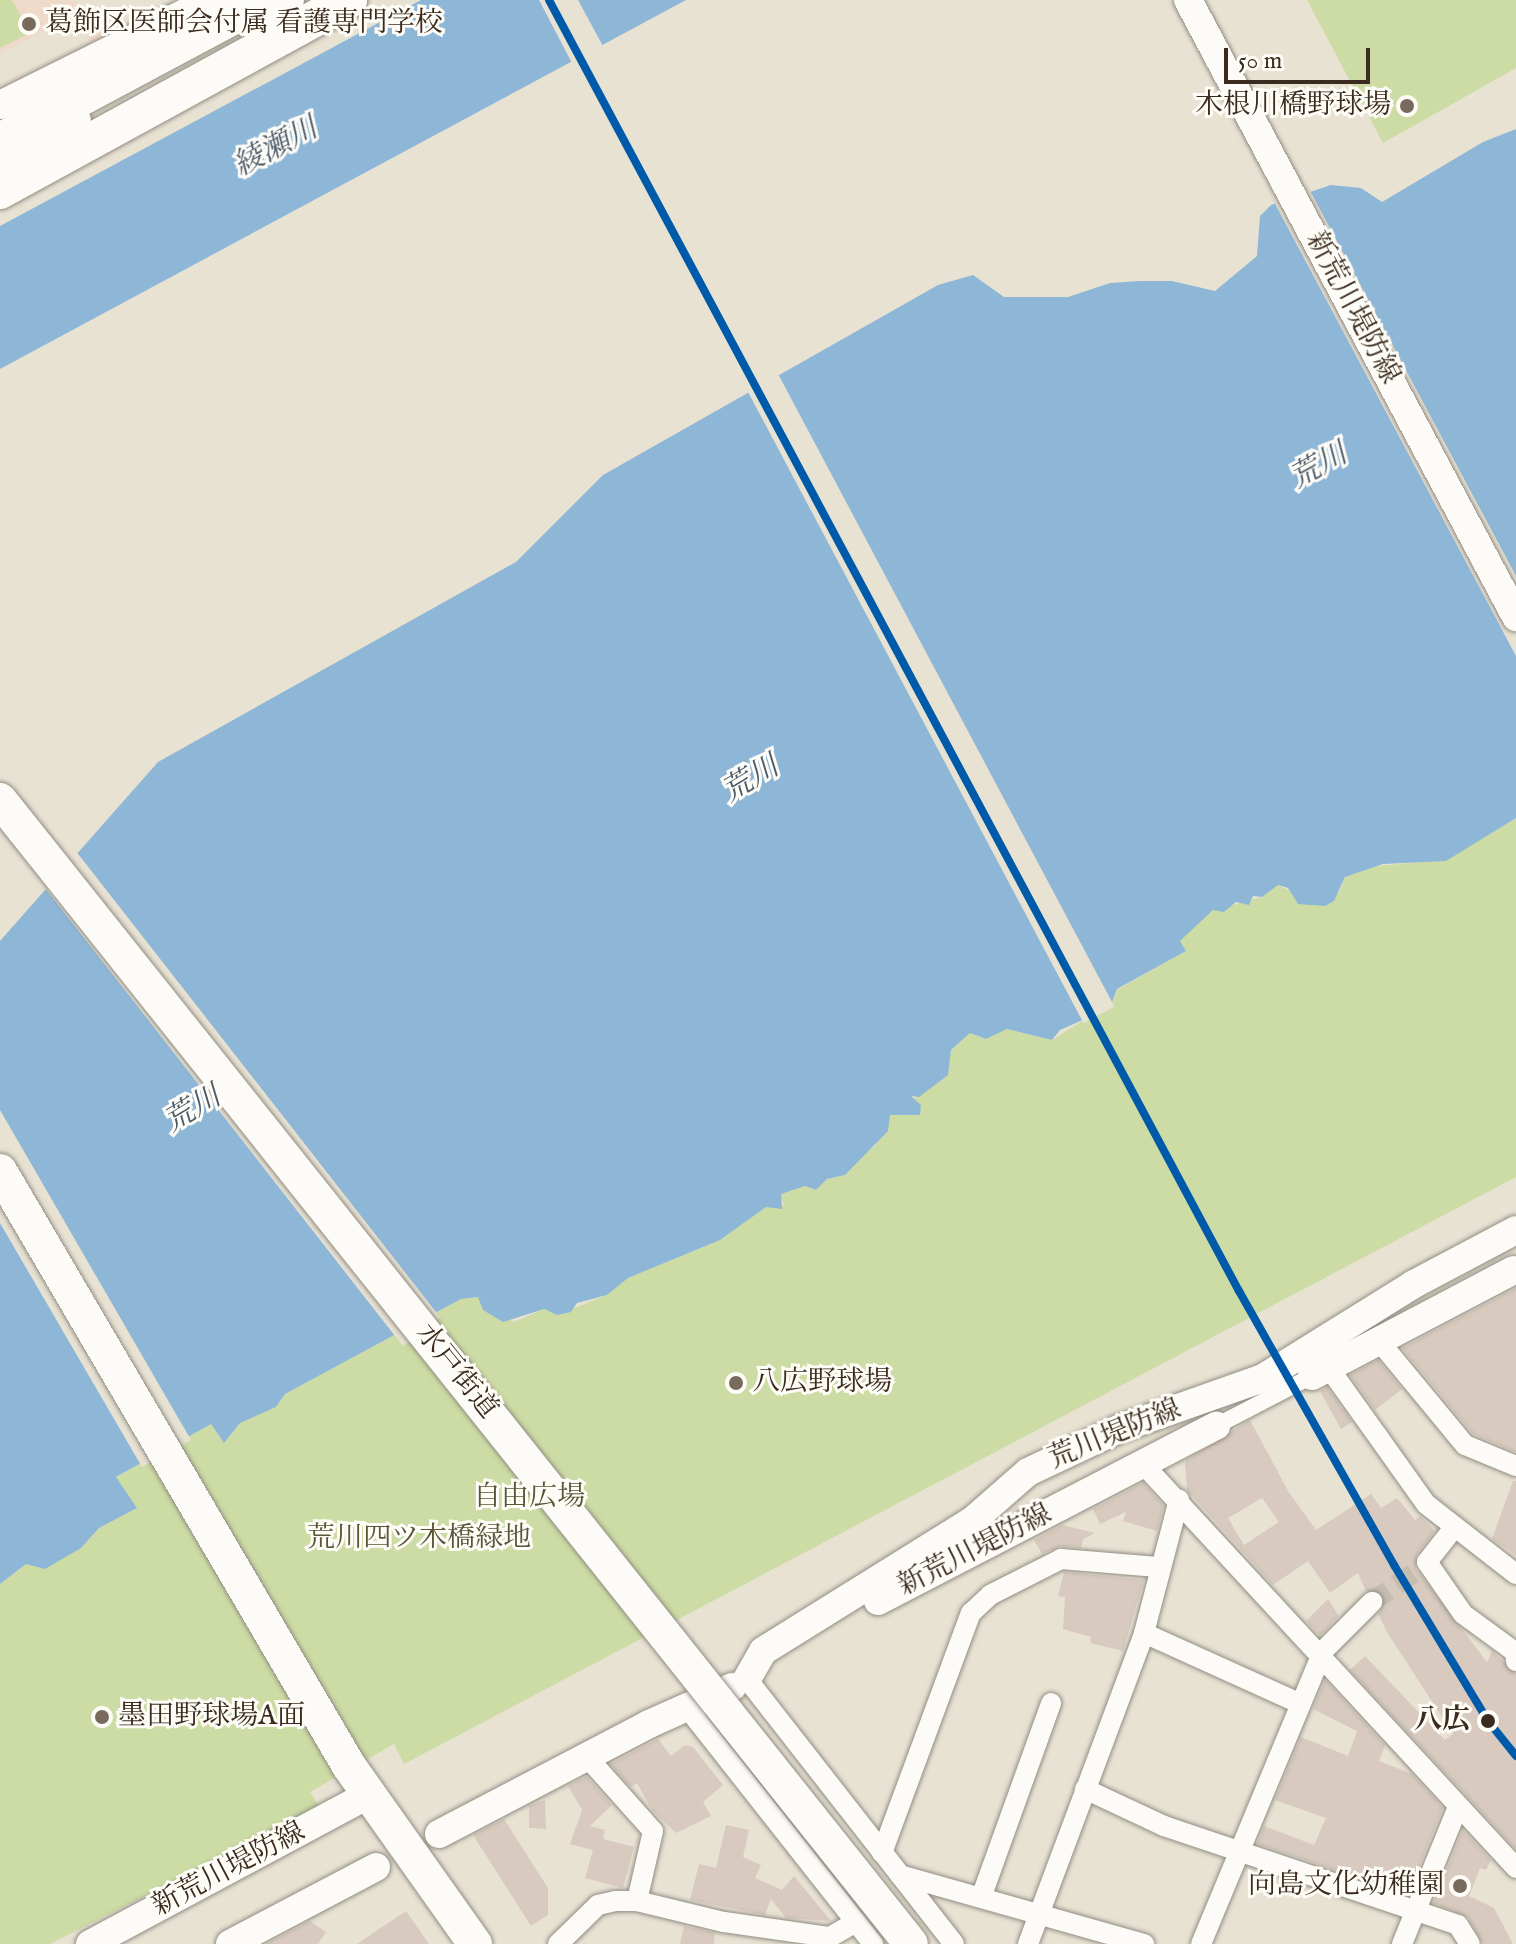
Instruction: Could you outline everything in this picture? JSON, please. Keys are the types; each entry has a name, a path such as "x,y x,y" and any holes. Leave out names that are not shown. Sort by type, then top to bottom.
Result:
{"highway":[{"path":"0,123 226,0"},
{"path":"0,141 264,0"},
{"path":"0,171 311,0"},
{"path":"0,191 349,0"},
{"name":"水戸街道","path":"0,800 911,1944"},
{"path":"0,1171 349,1766 475,1944"}],"main road":[{"path":"0,163 290,0"},
{"name":"新荒川堤防線","path":"1188,0 1516,617"},
{"path":"0,105 201,2"},
{"name":"荒川堤防線","path":"747,1679 763,1651 972,1521 1028,1472 1119,1429 1263,1378 1414,1284 1514,1231"},
{"name":"新荒川堤防線","path":"1320,1372 1514,1270"},
{"name":"新荒川堤防線","path":"439,1834 649,1724 689,1710 747,1679 847,1617 1216,1426"},
{"name":"新荒川堤防線","path":"90,1944 368,1795"},
{"path":"230,1944 259,1937 376,1867"}],"street":[{"path":"1379,1341 1465,1445 1516,1466"},
{"path":"1320,1372 1426,1504 1453,1529 1516,1574"},
{"name":"新荒川堤防線","path":"1216,1426 1320,1372"},
{"path":"1143,1464 1516,1868"},
{"path":"1028,1944 1144,1633 1158,1567 1179,1500"},
{"path":"1453,1529 1425,1565 1463,1614 1516,1651 1516,1661"},
{"path":"882,1853 971,1613 990,1595 1061,1559 1158,1567"},
{"path":"1201,1944 1320,1655 1372,1602"},
{"path":"1144,1633 1301,1704"},
{"path":"747,1679 954,1944"},
{"path":"982,1895 1051,1703"},
{"path":"689,1710 873,1944"},
{"path":"587,1757 653,1831 637,1901"},
{"path":"1085,1789 1164,1826 1417,1908 1458,1925 1470,1944"},
{"path":"1402,1944 1458,1807"},
{"path":"900,1875 982,1895 1144,1944"},
{"path":"558,1944 598,1905 637,1901 724,1922 830,1940 856,1922"}],"shaded area":[{"name":"葛飾区医師会付属 看護専門学校","path":"0,0 75,0 113,30 91,42 69,19 0,54"}],"green space":[{"path":"0,0 12,0 30,33 0,48"},
{"name":"木根川橋野球場","path":"1307,0 1516,0 1516,68 1383,143"},
{"name":"荒川四ツ木橋緑地","path":"1516,818 1516,1177 404,1764 394,1744 310,1792 320,1807 50,1944 0,1944 0,1584 26,1564 81,1548 99,1528 137,1508 115,1478 211,1424 224,1443 240,1423 276,1407 285,1394 461,1299 478,1297 514,1322 544,1309 557,1315 607,1295 628,1278 720,1240 766,1207 784,1205 780,1194 805,1186 816,1190 827,1179 845,1175 860,1155 875,1146 890,1115 948,1075 951,1050 970,1033 986,1039 1007,1029 1052,1040 1113,1002 1117,990 1186,951 1179,941 1213,910 1262,897 1278,885 1292,892 1339,893 1345,877 1376,866 1446,860"}],"water":[{"name":"綾瀬川","path":"421,0 686,0 0,369 0,226"},
{"name":"荒川","path":"1516,129 1516,818 1446,861 1383,864 1345,877 1334,901 1325,906 1298,904 1288,888 1278,885 1262,897 1253,896 1249,905 1236,902 1224,912 1213,910 1180,941 1186,951 1117,989 1110,1008 1060,1030 1052,1040 1007,1029 986,1039 970,1033 951,1050 948,1075 919,1097 911,1096 921,1105 920,1115 890,1115 888,1131 845,1175 827,1179 816,1190 805,1186 781,1194 782,1209 766,1207 720,1240 628,1278 607,1295 577,1303 571,1312 557,1315 544,1309 503,1322 483,1310 478,1297 461,1299 285,1394 276,1407 240,1423 224,1443 211,1424 116,1477 137,1508 99,1528 81,1548 45,1569 26,1564 0,1584 0,941 158,762 516,562 603,475 938,285 973,275 1004,297 1068,297 1110,283 1140,281 1172,281 1215,291 1257,256 1260,216 1271,205 1331,185 1361,188 1382,202 1483,142"}],"pier":[{"path":"539,0 578,0 604,48 573,65"},
{"path":"1308,187 1516,576 1516,656 1273,200"},
{"path":"777,372 1115,1007 1084,1023 746,388"},
{"path":"75,850 440,1317 403,1346 38,879"},
{"path":"0,1110 191,1440 142,1467 0,1223"}],"building":[{"path":"1516,1288 1516,1452 1473,1434 1402,1348"},
{"path":"1378,1360 1402,1389 1375,1410 1350,1375"},
{"path":"1327,1387 1352,1422 1341,1429 1320,1391"},
{"path":"1250,1420 1288,1491 1316,1530 1371,1494 1381,1508 1397,1498 1415,1520 1420,1516 1435,1531 1416,1555 1416,1569 1487,1662 1492,1651 1516,1674 1516,1849 1350,1670 1365,1656 1445,1740 1453,1734 1387,1632 1378,1614 1385,1605 1382,1593 1366,1591 1358,1573 1330,1593 1308,1561 1273,1585 1187,1490 1185,1461","holes":["1262,1498 1279,1522 1244,1545 1228,1518"]},
{"path":"1513,1481 1516,1481 1516,1555 1492,1539"},
{"path":"1143,1483 1164,1506 1157,1531 1123,1521 1126,1512 1100,1524 1093,1509"},
{"path":"1062,1525 1095,1533 1083,1539 1081,1548 1061,1546 1042,1554 1034,1540"},
{"path":"1064,1572 1144,1580 1123,1651 1090,1643 1091,1637 1063,1629 1065,1597 1058,1596"},
{"path":"1328,1599 1339,1616 1320,1636 1306,1621"},
{"path":"1325,1680 1385,1745 1379,1761 1412,1774 1443,1808 1408,1894 1257,1844 1264,1826 1314,1845 1326,1818 1275,1800 1301,1737 1348,1756 1357,1731 1313,1709"},
{"path":"658,1739 671,1756 685,1745 693,1747 723,1785 703,1802 711,1816 676,1833 652,1810 637,1783 631,1787 610,1764"},
{"path":"586,1776 612,1805 590,1826 605,1830 603,1839 634,1847 623,1888 585,1878 593,1850 570,1844 582,1810 568,1786"},
{"path":"545,1800 546,1829 529,1828 529,1806"},
{"path":"504,1819 548,1888 548,1915 531,1926 473,1835"},
{"path":"726,1825 749,1830 743,1857 761,1865 755,1878 782,1890 794,1876 831,1921 786,1918 771,1899 765,1915 690,1900 699,1864 716,1868"},
{"path":"1463,1830 1491,1860 1486,1870 1480,1868 1469,1896 1494,1908 1513,1944 1483,1944 1468,1917 1433,1903"},
{"path":"406,1911 429,1944 357,1944"},
{"path":"310,1921 326,1932 318,1944 266,1944"},
{"path":"684,1926 715,1933 714,1944 680,1944"}],"tunnel":[{"path":"1372,1602 1422,1567"}],"transit line":[{"path":"549,0 1239,1291 1394,1565 1488,1721 1516,1756"}],"place":[{"name":"葛飾区医師会付属 看護専門学校","path":"29,24"},
{"name":"木根川橋野球場","path":"1407,106"},
{"name":"八広野球場","path":"736,1383"},
{"name":"墨田野球場A面","path":"102,1717"},
{"name":"八広","path":"1488,1721"},
{"name":"向島文化幼稚園","path":"1460,1886"}],"park label":[{"name":"自由広場","path":"529,1498"}]}
